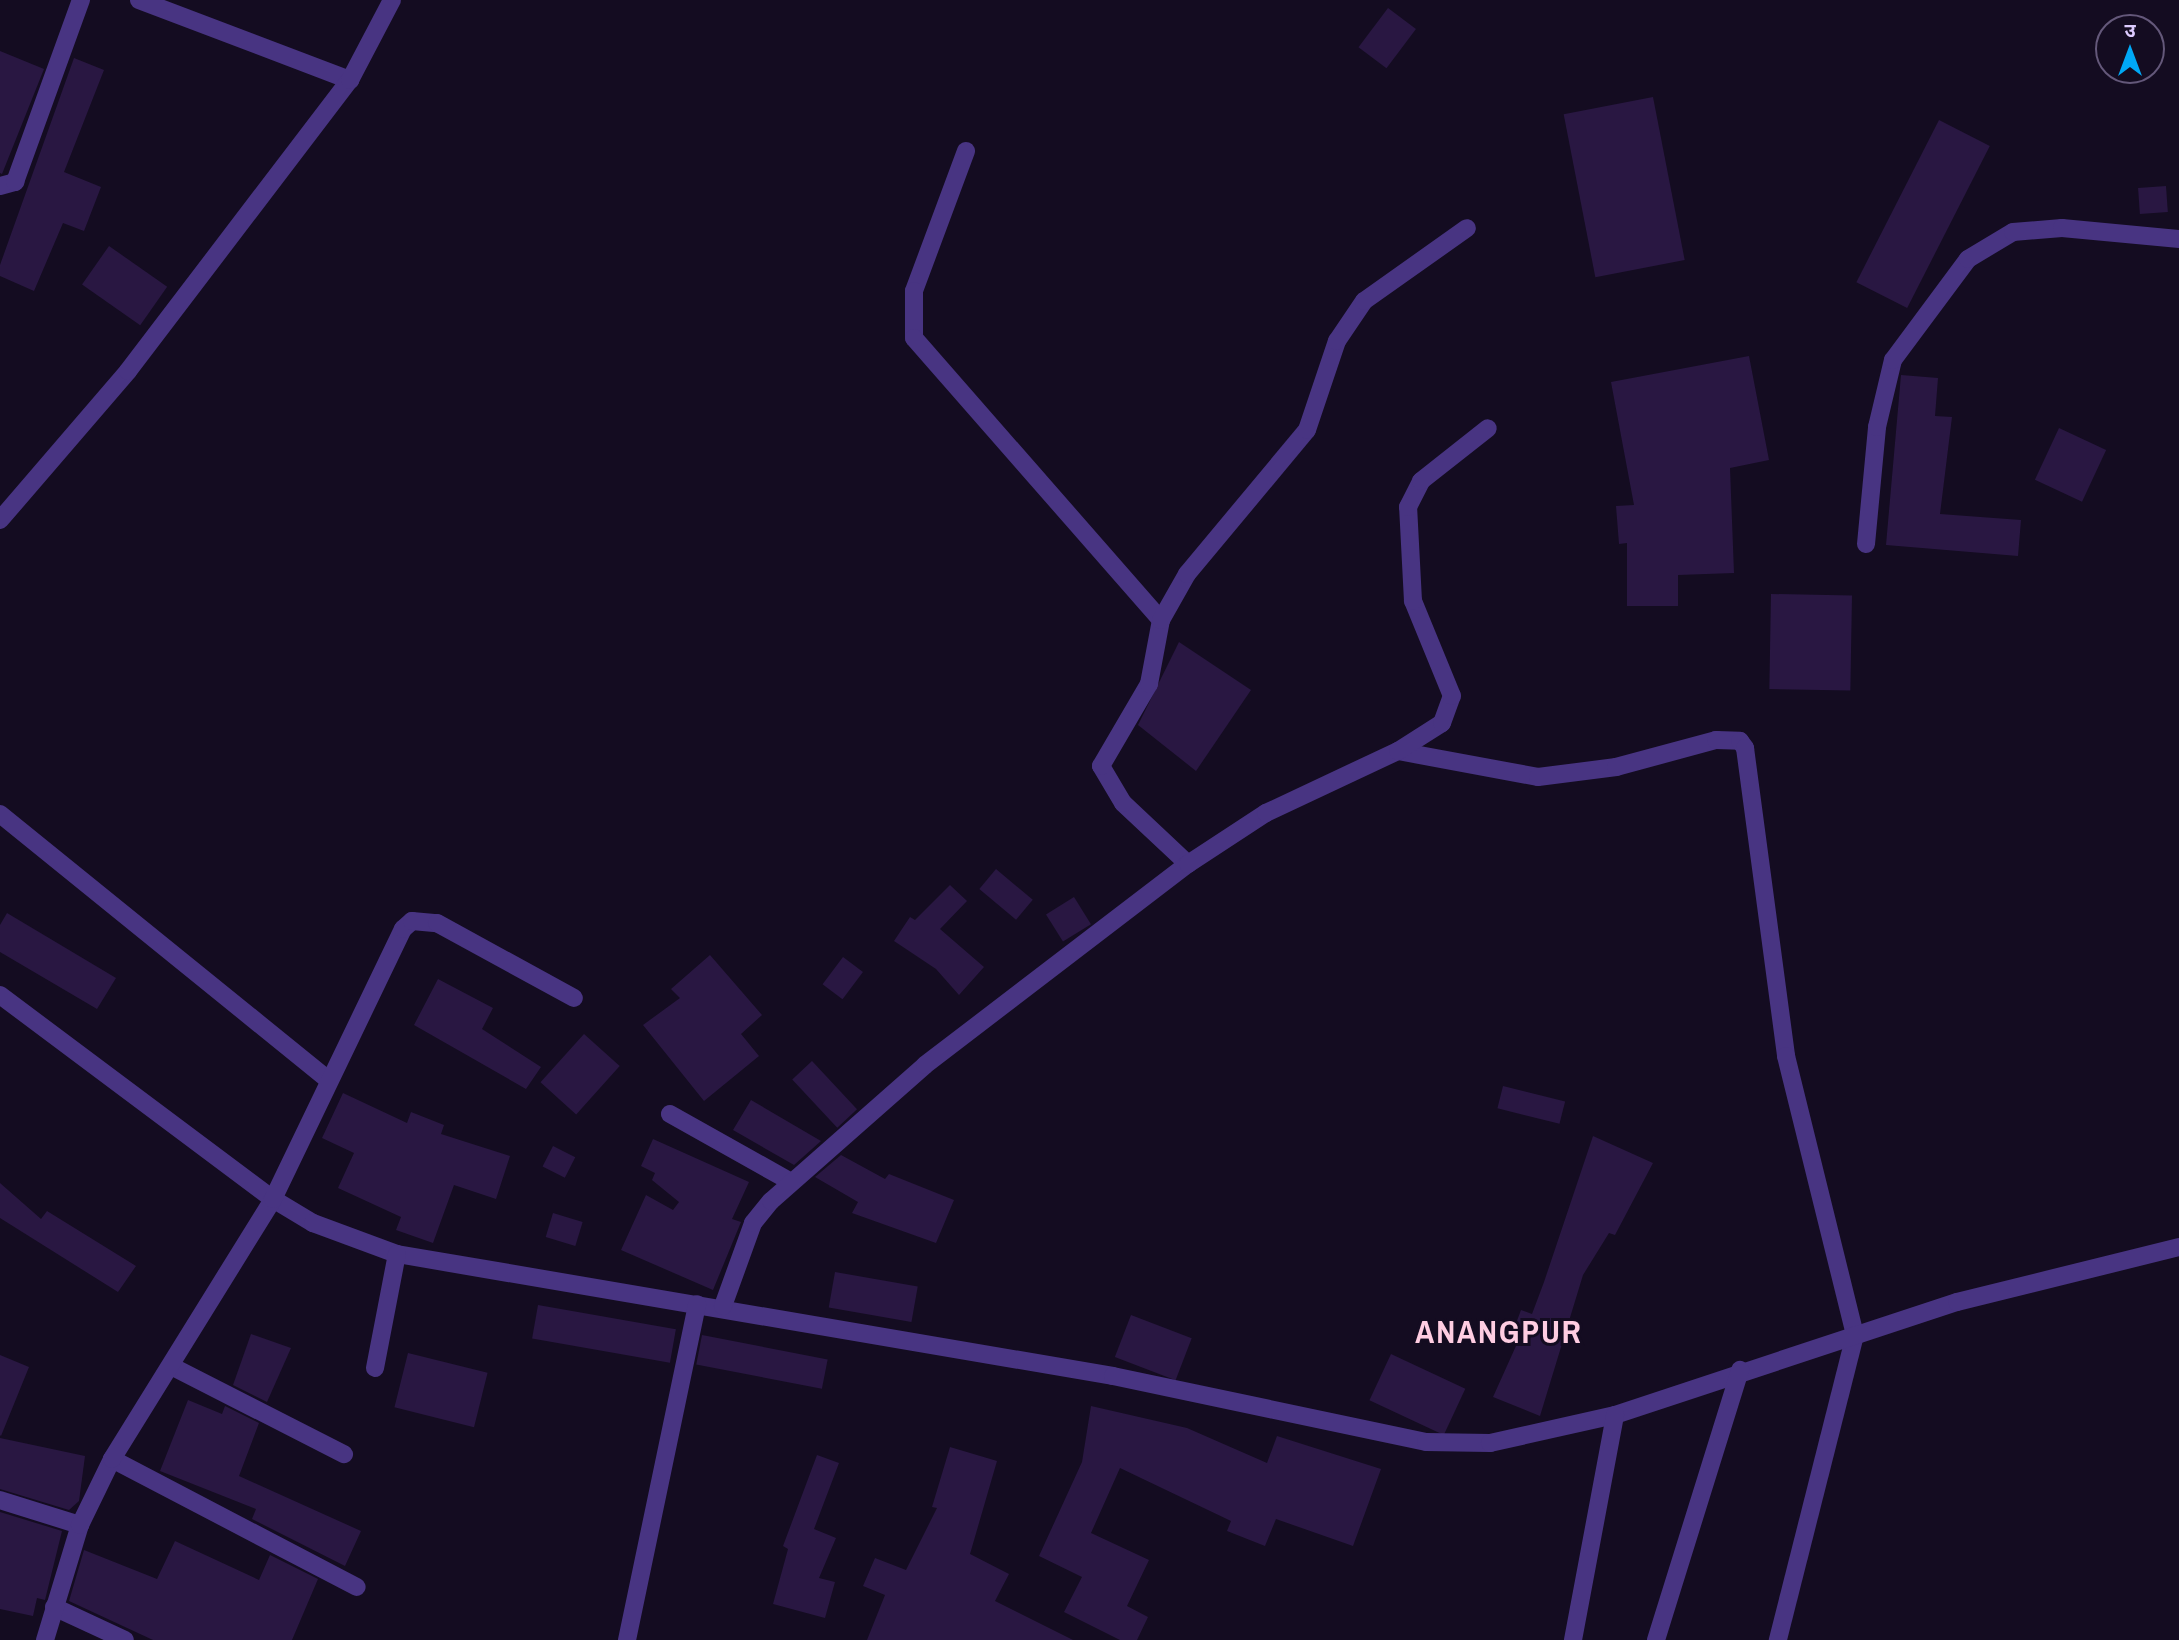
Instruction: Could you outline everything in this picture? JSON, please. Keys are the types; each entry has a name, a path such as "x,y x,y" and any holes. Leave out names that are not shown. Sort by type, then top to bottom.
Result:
{"street":[{"path":"0,186 15,182 81,0"},
{"path":"139,0 350,80"},
{"path":"1,519 128,371 350,80 392,0"},
{"path":"967,151 914,291 914,338 1161,620"},
{"path":"1188,864 1123,803 1101,766 1149,684 1161,620 1187,574 1307,430 1337,341 1364,301 1467,228"},
{"path":"1866,544 1877,428 1893,360 1968,259 1985,243 2013,232 2062,228 2179,239"},
{"path":"723,1306 753,1223 791,1182 925,1065 1188,864 1266,813 1398,751 1441,723 1452,696 1413,601 1408,507 1421,481 1488,428"},
{"path":"1398,751 1538,777 1616,767 1716,740 1740,741 1745,748 1786,1056 1855,1335 1778,1640"},
{"path":"0,814 202,973 326,1078"},
{"path":"45,1640 80,1525 112,1459 173,1367 273,1199 326,1078 412,921 456,932 574,998"},
{"path":"0,995 273,1199 322,1227 397,1254 697,1304 723,1306 1113,1376 1426,1442 1490,1443 1615,1415 1740,1370 1956,1302 2179,1247"},
{"path":"670,1114 791,1182"},
{"path":"375,1368 397,1254"},
{"path":"627,1640 697,1304"},
{"path":"173,1367 344,1454"},
{"path":"1656,1640 1740,1370"},
{"path":"1573,1640 1615,1415"},
{"path":"112,1459 357,1587"},
{"path":"0,1500 80,1525"},
{"path":"54,1607 125,1640"}],"building":[{"path":"1388,8 1416,29 1386,68 1359,47"},
{"path":"0,51 44,69 2,174 0,173"},
{"path":"74,58 104,70 64,172 101,187 84,231 63,223 34,291 0,276 0,265"},
{"path":"1653,97 1685,260 1595,277 1564,114"},
{"path":"1939,120 1990,146 1907,308 1856,282"},
{"path":"2166,186 2168,212 2140,214 2138,188"},
{"path":"109,246 167,287 140,325 82,285"},
{"path":"1749,356 1769,460 1730,468 1734,573 1678,575 1678,606 1627,606 1627,543 1619,544 1616,506 1634,505 1611,382"},
{"path":"1901,375 1938,378 1935,416 1952,417 1940,514 2021,520 2018,556 1886,545"},
{"path":"2059,428 2106,450 2082,502 2035,480"},
{"path":"1771,594 1852,595 1850,690 1769,689"},
{"path":"1179,642 1251,690 1196,771 1138,725"},
{"path":"996,869 1033,900 1016,920 979,889"},
{"path":"950,885 967,901 940,929 984,967 959,995 936,969 894,941 910,917 915,920"},
{"path":"1074,897 1091,924 1063,942 1046,914"},
{"path":"7,913 116,978 97,1009 0,952 0,925"},
{"path":"710,955 762,1015 741,1034 759,1056 704,1101 643,1025 680,998 671,989"},
{"path":"843,957 863,972 843,999 823,984"},
{"path":"438,979 493,1008 482,1029 541,1067 526,1089 414,1025"},
{"path":"584,1034 620,1066 576,1114 541,1082"},
{"path":"812,1061 857,1109 837,1128 792,1079"},
{"path":"1503,1086 1565,1101 1560,1124 1497,1108"},
{"path":"343,1093 407,1123 411,1112 444,1125 441,1134 510,1156 496,1199 454,1185 433,1243 396,1230 401,1217 338,1188 354,1153 322,1138"},
{"path":"751,1100 821,1141 794,1165 733,1130"},
{"path":"1593,1136 1653,1163 1615,1235 1609,1233 1583,1275 1540,1416 1493,1397 1520,1337 1512,1334 1521,1310 1532,1314"},
{"path":"653,1139 749,1182 732,1219 741,1222 713,1290 621,1250 646,1195 673,1210 679,1202 652,1180 655,1173 641,1166"},
{"path":"553,1146 575,1157 565,1178 543,1166"},
{"path":"841,1155 885,1179 889,1174 954,1200 936,1243 852,1213 858,1202 815,1177"},
{"path":"0,1183 41,1219 47,1211 136,1266 118,1292 0,1218"},
{"path":"553,1213 583,1222 575,1246 546,1237"},
{"path":"835,1272 918,1287 911,1322 829,1307"},
{"path":"538,1305 676,1329 670,1363 532,1338"},
{"path":"1131,1315 1192,1338 1176,1380 1115,1357"},
{"path":"251,1334 291,1348 267,1402 233,1385"},
{"path":"702,1335 828,1359 822,1389 696,1364"},
{"path":"408,1353 488,1373 474,1427 394,1407"},
{"path":"1391,1354 1465,1389 1444,1435 1369,1400"},
{"path":"0,1355 29,1367 1,1436 0,1435"},
{"path":"188,1400 222,1414 225,1406 259,1423 239,1476 361,1531 345,1566 252,1519 256,1509 160,1471"},
{"path":"1091,1406 1187,1428 1267,1463 1277,1436 1381,1469 1353,1546 1276,1519 1265,1546 1227,1531 1231,1521 1120,1468 1091,1533 1149,1560 1127,1606 1148,1617 1137,1640 1120,1640 1064,1612 1082,1577 1039,1556 1082,1462"},
{"path":"0,1438 85,1456 79,1501 69,1510 0,1489"},
{"path":"950,1447 997,1461 970,1554 1009,1574 995,1601 1073,1640 867,1640 885,1595 863,1586 875,1558 906,1570 937,1508 932,1507"},
{"path":"817,1455 839,1463 814,1529 836,1538 819,1578 835,1582 825,1618 773,1604 788,1549 783,1546"},
{"path":"0,1512 62,1531 45,1600 37,1598 33,1616 0,1609"},
{"path":"175,1541 259,1580 270,1555 318,1579 292,1640 153,1640 69,1601 84,1550 157,1579"}],"district":[{"name":"ANANGPUR","path":"1499,1332"}]}
